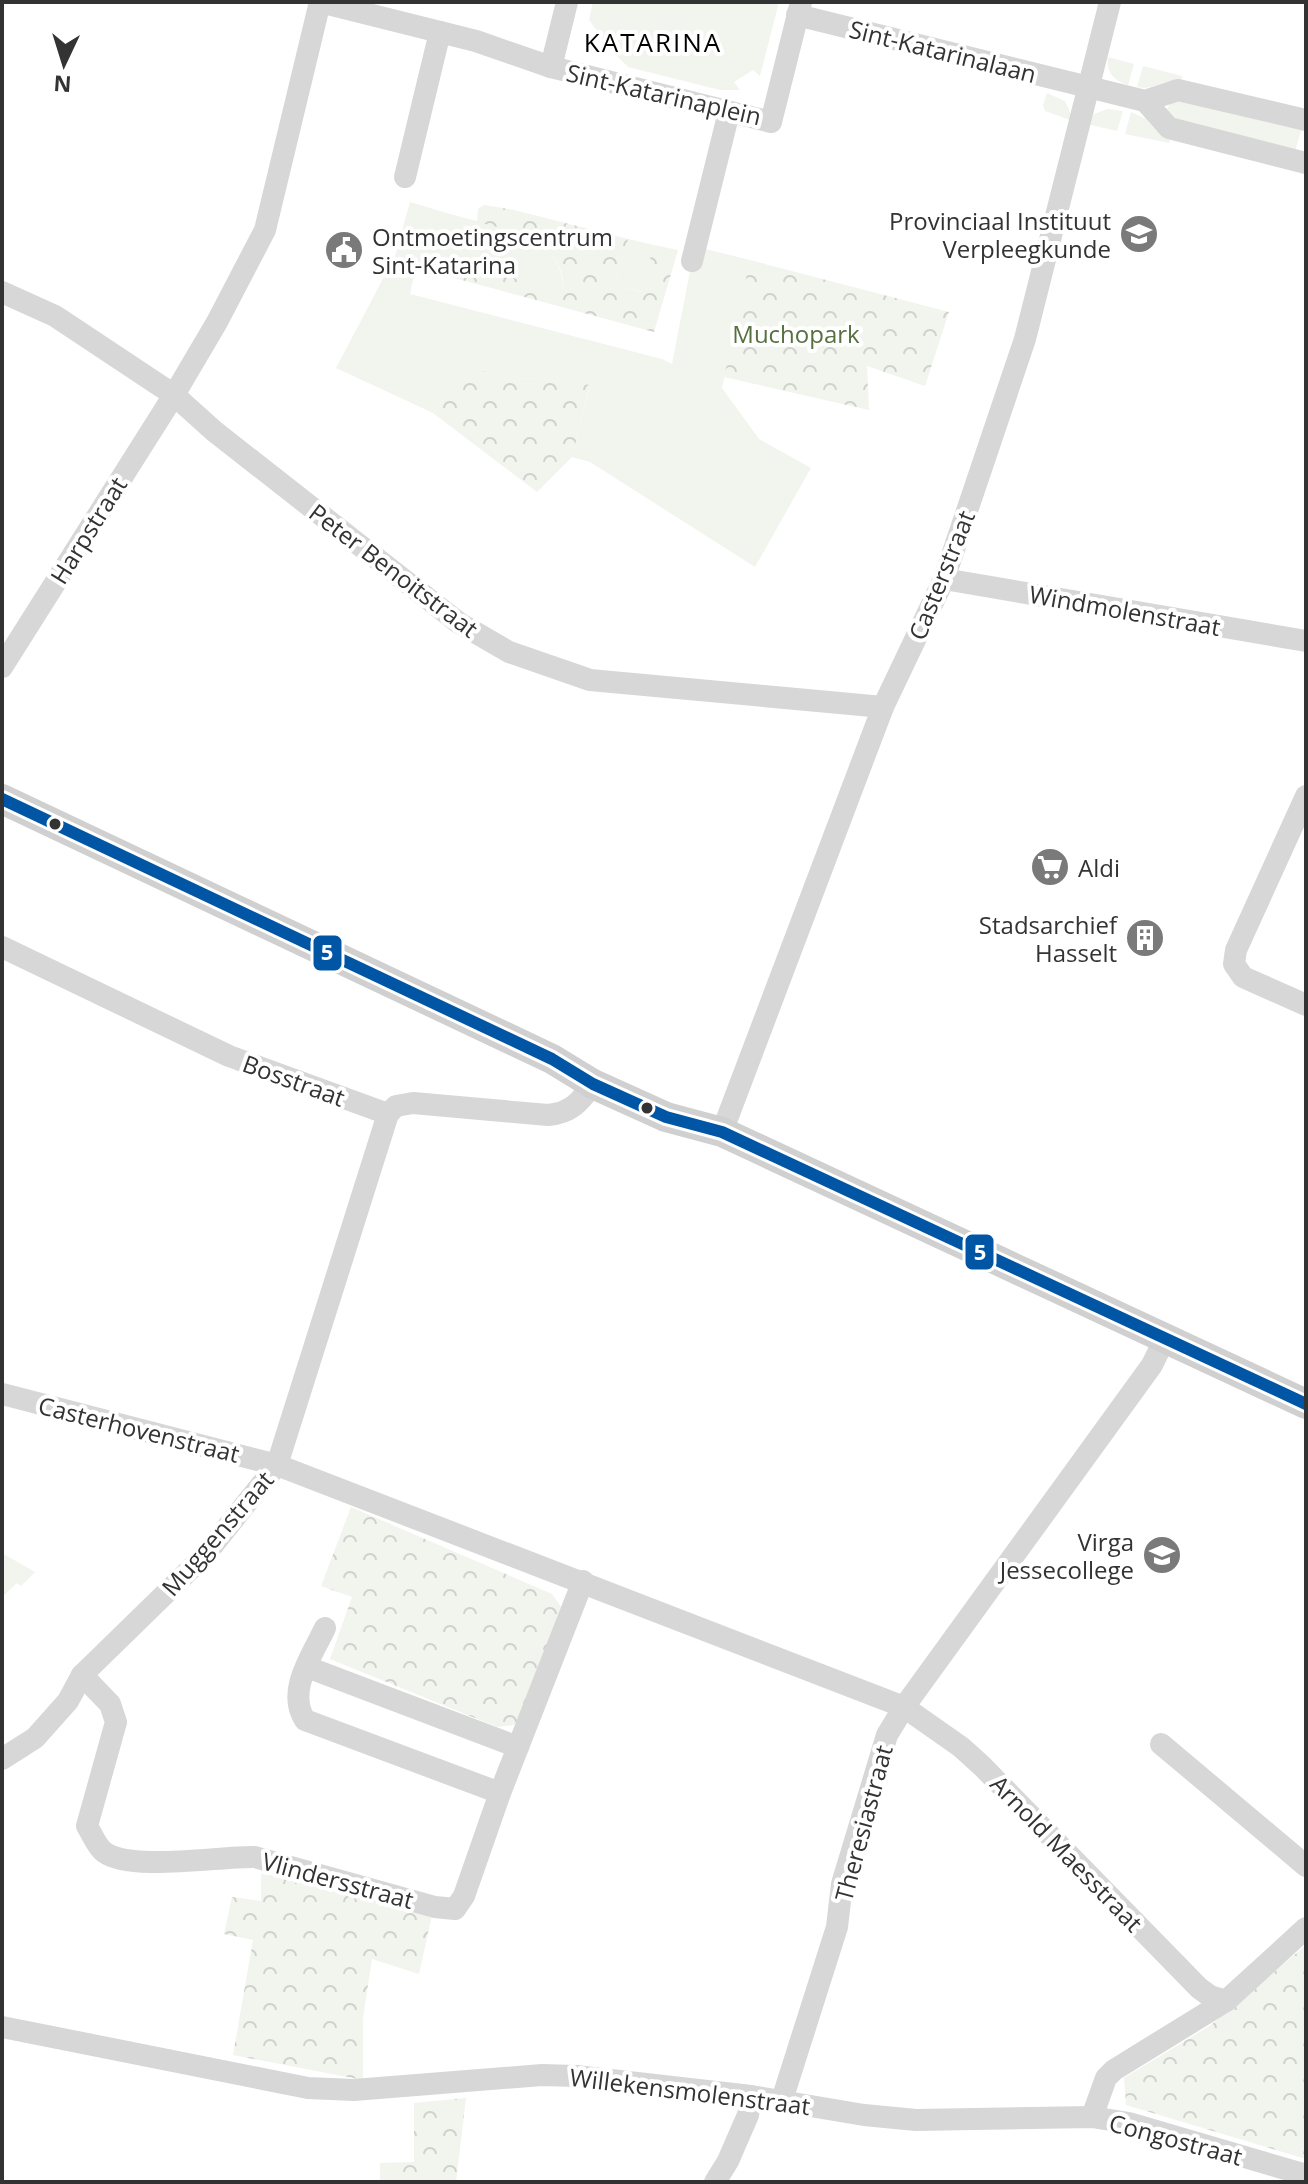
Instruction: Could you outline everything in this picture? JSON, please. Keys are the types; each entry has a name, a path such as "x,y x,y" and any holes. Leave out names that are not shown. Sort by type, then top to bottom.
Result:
{"main road":[{"path":"2,799 552,1059 593,1084 666,1117 722,1132 1306,1404"}],"street":[{"path":"320,2 440,32 551,67"},
{"name":"Harpstraat","path":"2,667 174,395 265,230 320,2"},
{"name":"Sint-Katarinaplein","path":"567,2 551,67 771,122 799,8"},
{"name":"Casterstraat","path":"722,1132 883,707 944,579 1025,339 1110,2"},
{"name":"Sint-Katarinalaan","path":"799,8 1145,101"},
{"path":"405,177 440,32"},
{"path":"1306,120 1178,90 1145,101 1169,128 1306,163"},
{"path":"692,261 729,112"},
{"name":"Peter Benoitstraat","path":"2,292 55,316 174,395 214,431 459,623 509,652 590,680 883,707"},
{"name":"Windmolenstraat","path":"944,579 1306,641"},
{"path":"1306,796 1236,950 1234,964 1243,977 1306,1005"},
{"name":"Bosstraat","path":"2,947 229,1056 388,1114"},
{"path":"388,1114 396,1106 413,1103 548,1115 563,1113 576,1105 593,1084"},
{"name":"Muggenstraat","path":"2,1759 35,1738 68,1701 82,1675 205,1555 277,1465 388,1114"},
{"name":"Theresiastraat","path":"782,2100 837,1927 842,1884 887,1735 904,1707 1152,1365 1165,1338"},
{"name":"Casterhovenstraat","path":"2,1394 277,1465"},
{"path":"277,1465 904,1707"},
{"name":"Vlindersstraat","path":"82,1675 110,1704 116,1722 87,1826 102,1851 115,1857 175,1863 228,1856 255,1857 435,1907 455,1909 464,1896 500,1793 583,1581"},
{"path":"325,1628 297,1692 297,1704 305,1720 500,1793"},
{"path":"307,1667 518,1747"},
{"name":"Arnold Maesstraat","path":"904,1707 961,1747 982,1766 1199,1988 1210,1996 1226,2001"},
{"path":"1161,1744 1306,1866"},
{"path":"1092,2117 1106,2078 1114,2070 1226,2001 1306,1928"},
{"name":"Willekensmolenstraat","path":"2,2027 308,2088 354,2090 542,2075 576,2076 782,2100 864,2115 916,2120 1092,2117"},
{"path":"715,2182 748,2115 751,2096"},
{"name":"Congostraat","path":"1092,2117 1129,2123 1306,2175"}],"green space":[{"path":"593,2 779,2 760,76 753,70 734,82 740,90 720,90 628,67 589,20"},
{"path":"1108,57 1134,64 1128,85 1112,75"},
{"path":"1143,66 1182,76 1181,81 1137,87"},
{"path":"1047,93 1065,101 1070,120 1045,111 1043,105"},
{"path":"1180,100 1302,127 1295,152 1175,123 1166,113 1170,104"},
{"path":"1108,109 1123,111 1117,131 1087,124 1094,114"},
{"path":"1131,112 1146,119 1157,131 1171,136 1169,143 1125,134"},
{"path":"410,202 507,229 535,241 555,261 561,274 563,292 419,253 410,294 672,364 692,261 705,249 750,260 722,388 759,439 811,468 755,567 590,462 572,457 590,386 529,378 499,383 474,364 433,413 336,368 395,256"},
{"path":"484,205 628,239 615,285 641,292 654,245 678,250 654,332 417,268 418,253 563,291 562,275 547,250 522,235 477,222 478,209"},
{"path":"628,239 654,245 642,292 615,285"},
{"name":"Muchopark","path":"750,260 949,312 925,386 867,366 869,410 724,377"},
{"path":"474,364 499,383 529,378 590,385 572,457 537,492 433,413"},
{"path":"351,1507 552,1594 561,1607 522,1717 514,1725 497,1727 330,1659 352,1597 321,1586"},
{"path":"2,1553 35,1572 21,1586 17,1583 2,1597"},
{"path":"261,1874 281,1876 432,1915 419,1974 372,1959 363,2018 363,2080 233,2055 253,1940 224,1934 232,1897 261,1901"},
{"path":"1306,1945 1306,2159 1126,2105 1124,2078 1211,2025"},
{"path":"466,2098 456,2182 380,2182 380,2163 414,2162 414,2103"}],"transit line":[{"name":"5","path":"2,799 552,1059 593,1084 666,1117 722,1132 1306,1404"}],"place":[{"name":"Provinciaal Instituut Verpleegkunde","path":"1139,234"},
{"name":"Ontmoetingscentrum Sint-Katarina","path":"344,250"},
{"name":"Aldi","path":"1050,867"},
{"name":"Stadsarchief Hasselt","path":"1145,938"},
{"name":"Virga Jessecollege","path":"1162,1555"}],"district":[{"name":"KATARINA","path":"653,42"}]}
